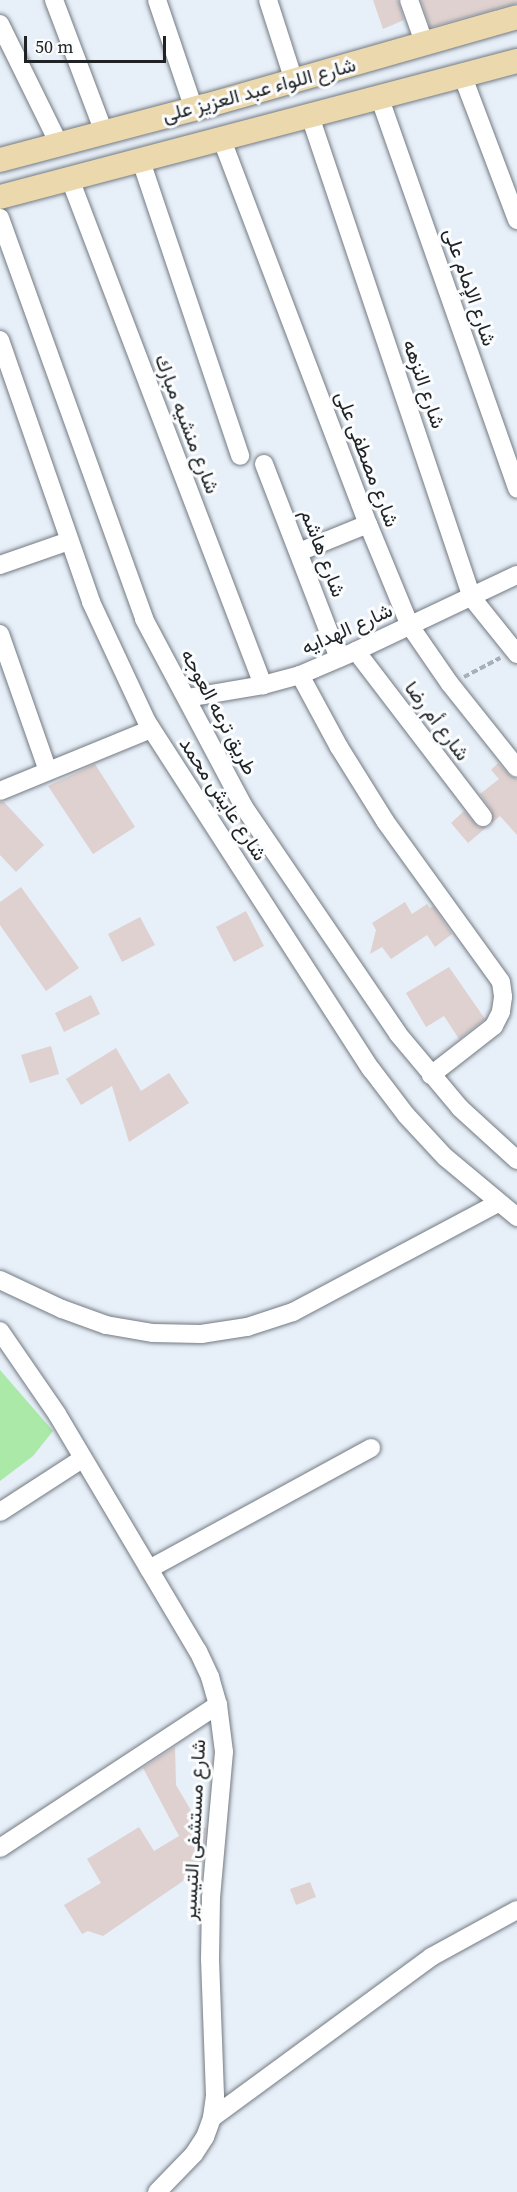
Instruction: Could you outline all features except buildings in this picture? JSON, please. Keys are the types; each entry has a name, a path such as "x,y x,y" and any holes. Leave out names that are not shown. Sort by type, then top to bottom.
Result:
{"main road":[{"name":"شارع اللواء عبد العزيز على","path":"0,160 425,45 517,17"},
{"name":"شارع اللواء عبد العزيز على","path":"0,197 380,99 517,61"},
{"path":"199,107 216,115 219,122 218,141"},
{"path":"157,119 154,138 165,154"}],"street":[{"path":"54,0 104,132"},
{"path":"157,0 199,107"},
{"path":"268,0 294,81"},
{"path":"409,0 425,45"},
{"path":"0,24 59,144"},
{"path":"463,77 517,220"},
{"name":"شارع الإمام على","path":"380,99 517,489"},
{"name":"شارع النزهه","path":"310,116 472,598 516,652"},
{"name":"شارع مصطفى على","path":"218,141 410,626 450,684 517,768"},
{"path":"141,161 240,456"},
{"name":"شارع منشيه مبارك","path":"70,179 263,685"},
{"name":"طريق ترعه العوجه","path":"0,218 144,619 244,807 385,1015 431,1075 460,1108 513,1151"},
{"name":"شارع عايش محمد","path":"0,340 91,602 151,729 371,1070 406,1115 445,1157 498,1203 517,1216"},
{"name":"شارع هاشم","path":"264,464 339,658"},
{"path":"299,552 368,524"},
{"path":"0,566 69,541"},
{"name":"شارع الهدايه","path":"187,698 263,685 300,675 472,598 517,575"},
{"path":"0,634 48,771"},
{"name":"شارع أم رضا","path":"356,651 483,817"},
{"path":"300,675 339,747 385,821 501,982 503,997 501,1012 494,1026 431,1075"},
{"path":"0,791 151,729"},
{"path":"0,1280 62,1309 106,1325 153,1334 189,1334 248,1327 293,1312 498,1203"},
{"name":"شارع مستشفى التيسير","path":"0,1331 35,1380 198,1651 218,1705 224,1752 211,1898 210,1959 215,2096 212,2118 194,2154 157,2192"},
{"path":"149,1569 371,1448"},
{"path":"0,1512 82,1459"},
{"path":"0,1848 218,1705"},
{"path":"212,2118 431,1957 517,1910"}],"path":[{"path":"450,684 516,652"}],"green space":[{"path":"0,1370 53,1431 33,1456 0,1481"}]}
